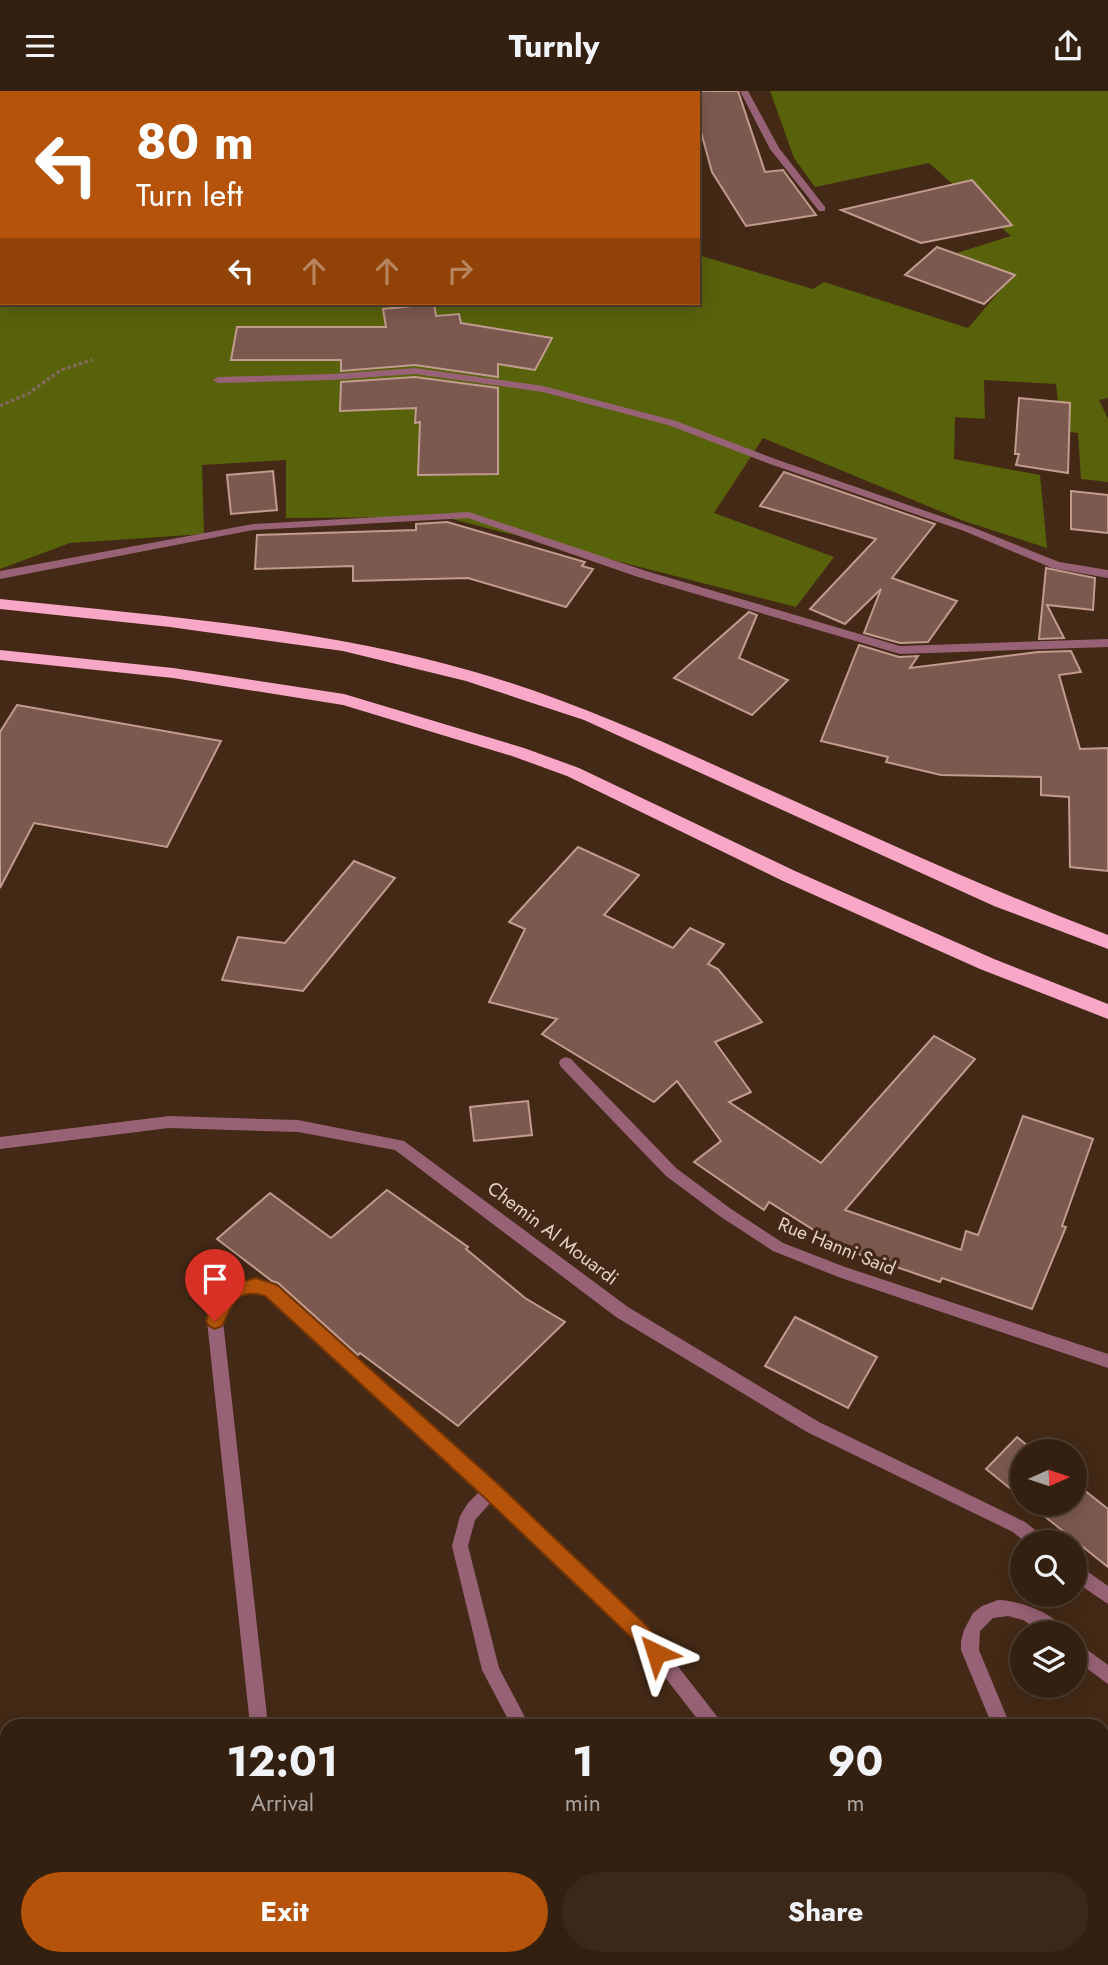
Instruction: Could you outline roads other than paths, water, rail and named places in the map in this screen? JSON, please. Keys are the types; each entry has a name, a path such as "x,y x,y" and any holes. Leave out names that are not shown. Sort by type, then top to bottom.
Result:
{"highway":[{"path":"0,604 170,622 344,646 470,676 590,716 989,897 1108,942"},
{"path":"0,655 173,673 344,701 517,752 573,772 789,876 975,959 1108,1013"}],"street":[{"path":"744,91 775,149 822,209"},
{"path":"218,380 332,377 415,371 543,389 672,423 774,462 968,529 1056,565 1108,574"},
{"path":"0,575 253,527 469,515 642,574 900,650 1108,643"},
{"name":"Rue Hanni Said","path":"566,1063 671,1172 778,1247 841,1272 1108,1361"},
{"name":"Chemin Al Mouardi","path":"0,1143 169,1122 298,1126 399,1145 622,1312 813,1427 1023,1530"},
{"path":"258,1719 215,1321 221,1301 233,1291 248,1286 271,1290 492,1492 642,1634 708,1719"},
{"path":"492,1492 471,1509 465,1520 460,1546 491,1671 517,1719"},
{"path":"1087,1580 1108,1596"},
{"path":"999,1719 970,1650 969,1640 976,1623 988,1611 997,1607 1030,1614 1040,1621"},
{"path":"1087,1659 1108,1676"}]}
